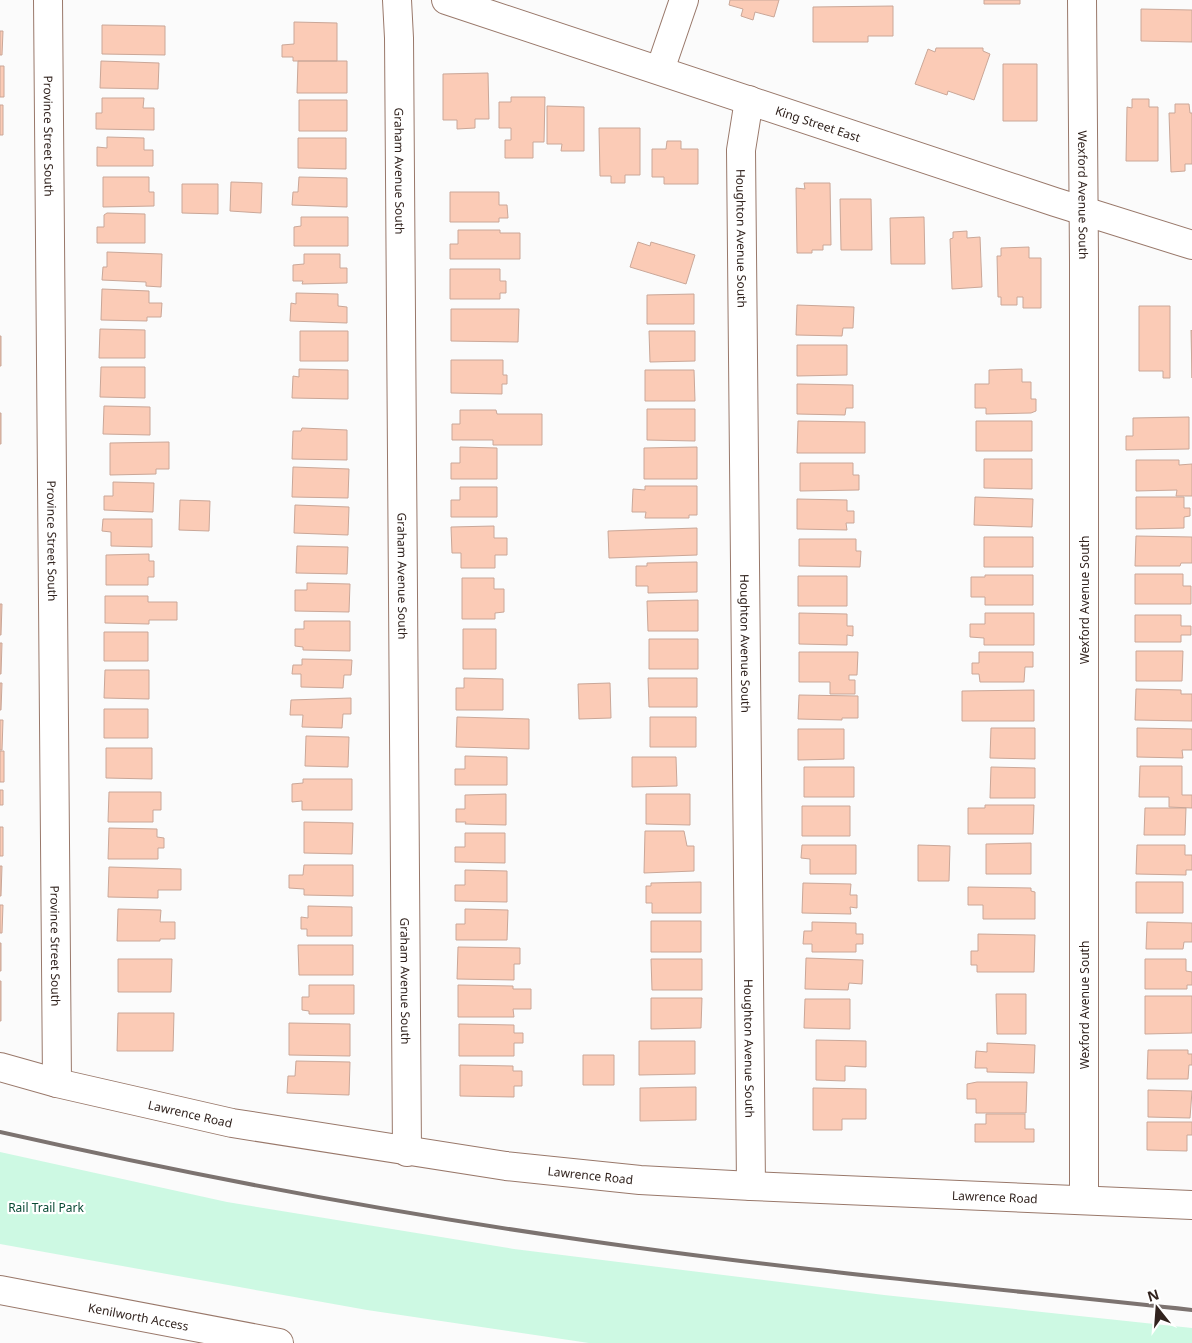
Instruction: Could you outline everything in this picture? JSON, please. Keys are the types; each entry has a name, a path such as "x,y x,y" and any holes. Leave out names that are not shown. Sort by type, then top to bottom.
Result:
{"street":[{"name":"Province Street South","path":"48,0 57,1083"},
{"name":"Graham Avenue South","path":"397,0 399,38 407,1152"},
{"name":"King Street East","path":"446,0 1192,245"},
{"path":"660,70 684,0"},
{"name":"Wexford Avenue South","path":"1082,0 1084,211 1084,1199"},
{"name":"Houghton Avenue South","path":"749,100 741,150 751,1186"},
{"name":"Lawrence Road","path":"0,1067 57,1083 232,1124 506,1166 640,1180 1192,1205"},
{"name":"Kenilworth Access","path":"0,1290 279,1343"}],"green space":[{"name":"Rail Trail Park","path":"0,1152 227,1202 514,1249 884,1295 1192,1328 1192,1343 589,1343 367,1310 0,1244"}],"building":[{"path":"730,0 779,0 774,17 755,12 753,20 741,16 743,9 729,5"},
{"path":"984,0 1020,0 1020,4 984,4"},
{"path":"893,6 893,36 868,36 868,42 813,42 813,7"},
{"path":"1141,9 1192,10 1192,42 1141,41"},
{"path":"294,22 337,23 337,61 293,61 293,57 282,57 282,45 294,44"},
{"path":"102,25 165,26 165,55 102,54"},
{"path":"0,31 3,31 2,55 0,55"},
{"path":"936,48 983,48 983,51 990,54 974,100 948,91 947,95 915,84 928,49 935,52"},
{"path":"101,61 159,63 158,89 100,88"},
{"path":"298,61 347,61 347,93 297,93"},
{"path":"1003,64 1037,64 1037,121 1003,121"},
{"path":"0,66 4,66 4,97 0,97"},
{"path":"488,73 489,119 475,119 475,128 457,129 457,120 443,120 443,74"},
{"path":"511,97 545,97 544,142 533,142 533,158 505,158 505,140 511,140 511,128 499,128 499,102 511,102"},
{"path":"102,98 144,98 143,108 154,108 154,130 96,129 96,113 102,113"},
{"path":"1132,99 1149,99 1149,107 1158,107 1158,161 1126,161 1127,107 1132,108"},
{"path":"299,100 347,100 347,131 299,131"},
{"path":"1175,104 1189,104 1190,113 1192,113 1192,164 1185,164 1185,171 1171,172 1169,113 1175,113"},
{"path":"0,105 3,105 3,135 0,135"},
{"path":"547,106 584,107 584,151 561,151 562,144 547,144"},
{"path":"599,128 640,128 640,175 625,175 625,183 611,183 611,176 600,176"},
{"path":"107,137 144,138 144,150 153,150 153,166 97,166 97,147 107,148"},
{"path":"298,138 346,138 346,169 298,168"},
{"path":"667,141 681,141 681,149 698,149 698,184 664,184 664,177 652,177 652,149 666,149"},
{"path":"103,177 149,177 149,192 154,192 154,206 103,207"},
{"path":"299,177 347,178 347,207 292,205 293,192 298,192"},
{"path":"231,182 262,183 261,213 230,211"},
{"path":"804,183 830,183 831,245 823,245 823,250 812,250 812,253 797,253 796,188 805,189"},
{"path":"182,184 218,184 218,214 182,213"},
{"path":"450,192 499,192 499,205 507,205 508,218 499,218 499,222 450,222"},
{"path":"840,199 871,199 872,250 841,250"},
{"path":"107,213 145,214 145,243 97,243 97,227 104,227 104,215"},
{"path":"301,217 348,217 348,246 294,246 294,227 301,226"},
{"path":"924,217 925,264 891,264 890,218"},
{"path":"458,230 500,230 500,233 520,233 520,259 450,259 450,244 458,244"},
{"path":"967,231 967,238 980,237 982,287 952,289 950,239 953,238 953,232"},
{"path":"638,242 650,246 651,242 695,255 686,284 630,267"},
{"path":"1029,247 1029,258 1041,258 1041,308 1023,308 1023,297 1017,297 1017,305 1001,305 1001,297 998,297 997,256 1001,256 1001,248"},
{"path":"107,252 162,254 161,287 146,286 146,282 102,280 103,267 107,267"},
{"path":"304,254 340,254 340,268 347,268 347,283 302,284 303,281 293,281 293,265 304,264"},
{"path":"450,269 500,269 500,281 506,281 506,293 500,293 500,299 450,299"},
{"path":"102,289 149,291 149,303 162,303 161,317 147,317 147,321 101,320"},
{"path":"296,293 338,294 338,306 347,307 347,323 290,321 291,303 296,304"},
{"path":"694,294 694,324 647,324 647,295"},
{"path":"797,305 854,307 853,328 843,328 842,336 796,335"},
{"path":"1139,306 1170,306 1170,378 1163,378 1163,371 1139,371"},
{"path":"451,309 519,309 518,342 451,341"},
{"path":"100,329 145,330 145,358 99,358"},
{"path":"1191,330 1192,331 1192,378"},
{"path":"300,331 348,331 348,361 300,361"},
{"path":"649,331 695,331 695,361 650,362"},
{"path":"1,336 1,366 0,366"},
{"path":"797,345 847,345 847,375 797,376"},
{"path":"451,360 503,360 503,375 507,375 507,384 502,384 502,394 451,393"},
{"path":"101,367 145,367 145,398 100,397"},
{"path":"299,369 348,370 348,399 292,398 293,376 299,377"},
{"path":"1022,369 1022,382 1031,382 1031,399 1036,399 1036,411 1031,413 986,414 986,408 975,408 975,384 989,384 989,370"},
{"path":"645,370 694,370 695,401 645,401"},
{"path":"797,384 853,385 853,408 846,408 845,415 797,414"},
{"path":"104,406 150,407 150,435 103,434"},
{"path":"647,409 695,409 695,441 647,440"},
{"path":"460,410 496,410 497,414 542,414 542,445 493,445 493,440 452,440 452,424 460,424"},
{"path":"1,413 1,444 0,444"},
{"path":"1189,417 1189,449 1126,450 1126,436 1133,436 1133,418"},
{"path":"798,421 865,422 865,453 797,453"},
{"path":"976,421 1032,421 1032,451 976,451"},
{"path":"302,428 347,430 347,460 292,459 293,431 301,431"},
{"path":"169,442 169,469 156,469 156,474 110,475 110,443"},
{"path":"460,447 497,448 497,479 451,479 451,463 460,463"},
{"path":"697,447 697,479 644,479 644,448"},
{"path":"984,459 1032,459 1032,489 984,488"},
{"path":"1136,460 1179,460 1179,465 1192,464 1192,496 1176,496 1177,490 1136,491"},
{"path":"800,463 853,463 853,475 859,475 859,490 800,491"},
{"path":"293,467 349,469 348,498 292,497"},
{"path":"113,482 154,483 153,512 104,510 104,496 113,496"},
{"path":"645,486 697,486 697,515 689,515 689,518 645,518 646,512 632,512 633,489 645,490"},
{"path":"460,487 497,487 497,517 451,517 451,500 460,500"},
{"path":"975,497 1033,499 1032,527 974,525"},
{"path":"1136,497 1184,497 1184,508 1190,508 1190,516 1184,517 1184,528 1136,529"},
{"path":"797,499 847,500 847,511 854,511 854,523 846,523 847,530 797,529"},
{"path":"180,500 210,501 209,531 179,530"},
{"path":"295,505 349,507 348,535 294,533"},
{"path":"103,519 152,519 152,547 111,546 111,532 102,531"},
{"path":"494,526 494,538 507,538 507,555 495,555 495,568 461,568 461,553 452,553 451,527"},
{"path":"697,528 697,555 609,558 608,531"},
{"path":"1136,536 1192,537 1192,563 1181,563 1180,566 1135,566"},
{"path":"984,537 1033,537 1033,567 984,567"},
{"path":"799,539 856,539 856,551 861,551 860,567 799,566"},
{"path":"297,546 348,547 347,574 296,573"},
{"path":"149,554 149,561 154,561 154,577 148,577 148,585 106,585 106,555"},
{"path":"697,562 697,592 648,593 648,586 636,586 636,566 647,566 647,563"},
{"path":"1135,574 1183,574 1183,586 1191,586 1191,604 1135,604"},
{"path":"985,575 1033,575 1033,605 985,605 985,597 971,597 971,577 985,577"},
{"path":"798,576 847,576 847,606 798,606"},
{"path":"462,578 494,578 494,589 504,589 504,612 495,613 495,619 462,619"},
{"path":"307,583 350,584 349,612 295,611 295,590 307,590"},
{"path":"105,596 148,596 148,602 177,602 177,620 149,620 149,624 105,623"},
{"path":"698,600 698,631 648,631 647,601"},
{"path":"0,604 2,604 1,635 0,635"},
{"path":"799,613 847,614 847,626 853,626 853,636 847,635 847,645 799,644"},
{"path":"985,613 1034,613 1034,645 984,645 984,638 970,637 970,624 985,624"},
{"path":"1135,615 1181,615 1181,626 1191,626 1191,635 1181,635 1181,642 1135,642"},
{"path":"304,621 350,621 350,651 303,650 303,647 295,646 295,629 304,629"},
{"path":"463,629 496,629 496,669 463,669"},
{"path":"104,632 148,632 148,661 104,661"},
{"path":"649,639 698,639 698,669 649,669"},
{"path":"0,643 2,643 1,674 0,674"},
{"path":"1136,651 1183,651 1182,681 1136,681"},
{"path":"799,652 858,652 857,675 849,675 849,680 855,680 855,694 830,694 830,682 799,682"},
{"path":"979,652 1033,652 1033,667 1025,667 1024,682 980,682 979,674 972,674 972,663 979,663"},
{"path":"302,659 352,660 351,675 344,675 343,688 301,687 301,674 292,674 293,665 302,665"},
{"path":"105,670 149,670 149,699 104,698"},
{"path":"464,678 503,679 503,710 456,710 456,688 464,688"},
{"path":"648,678 697,678 697,707 649,707"},
{"path":"0,683 2,683 1,710 0,710"},
{"path":"610,683 611,718 579,719 578,684"},
{"path":"1136,689 1181,690 1181,694 1192,694 1192,721 1135,720"},
{"path":"1034,690 1034,721 962,721 962,691"},
{"path":"799,695 858,696 858,718 842,718 842,720 798,719"},
{"path":"351,698 351,714 343,714 342,728 302,727 303,715 290,715 291,700"},
{"path":"104,709 148,709 148,738 104,738"},
{"path":"457,717 529,719 529,749 456,747"},
{"path":"650,717 696,717 696,747 650,747"},
{"path":"0,720 3,720 2,750 0,750"},
{"path":"991,728 1035,728 1035,759 990,758"},
{"path":"1137,728 1192,729 1192,750 1182,750 1183,758 1137,757"},
{"path":"798,729 844,729 844,759 798,760"},
{"path":"306,736 349,737 348,767 305,766"},
{"path":"106,748 152,748 152,779 106,778"},
{"path":"0,751 4,751 4,782 0,782"},
{"path":"465,756 507,757 507,785 455,785 455,769 465,769"},
{"path":"632,757 676,757 677,786 632,787"},
{"path":"1140,766 1182,766 1182,795 1192,795 1192,808 1169,807 1169,797 1139,797"},
{"path":"804,767 854,767 854,797 804,797"},
{"path":"991,767 1035,768 1035,798 990,798"},
{"path":"303,779 352,779 352,810 302,810 302,801 292,802 292,784 303,783"},
{"path":"0,790 3,790 3,805 0,805"},
{"path":"109,792 161,792 161,810 153,810 153,822 108,822"},
{"path":"506,794 506,825 456,822 456,809 465,809 465,795"},
{"path":"646,794 690,794 690,825 646,824"},
{"path":"985,805 1034,805 1033,834 968,834 968,808 985,808"},
{"path":"802,806 850,806 850,836 802,836"},
{"path":"1145,808 1186,808 1185,835 1144,835"},
{"path":"304,822 353,823 352,854 304,853"},
{"path":"0,827 3,827 3,856 0,856"},
{"path":"109,828 157,829 157,837 164,838 164,848 158,848 158,859 108,859"},
{"path":"645,831 684,831 687,846 694,846 694,871 644,873"},
{"path":"465,833 505,833 505,863 455,862 455,847 465,847"},
{"path":"1031,843 1031,874 986,874 986,844"},
{"path":"802,845 856,845 856,874 810,874 810,859 801,858"},
{"path":"918,845 950,846 949,881 918,881"},
{"path":"1137,845 1185,845 1185,855 1192,855 1192,870 1186,870 1186,875 1136,874"},
{"path":"304,865 353,865 353,896 304,895 304,889 289,888 289,875 303,875"},
{"path":"0,866 2,866 1,896 0,896"},
{"path":"109,867 181,869 181,890 158,890 158,898 108,897"},
{"path":"465,870 507,871 507,902 455,901 455,885 465,885"},
{"path":"701,882 701,913 652,913 652,903 646,903 646,886 651,886 651,883"},
{"path":"1136,882 1183,882 1183,913 1136,913"},
{"path":"803,883 851,884 850,895 857,895 857,908 850,907 851,914 802,913"},
{"path":"968,887 1031,888 1031,891 1035,892 1035,919 983,919 983,905 968,905"},
{"path":"0,905 3,905 2,933 0,933"},
{"path":"308,906 352,907 352,936 307,936 307,929 301,929 301,917 308,918"},
{"path":"118,909 161,910 160,922 175,922 175,939 117,941"},
{"path":"465,909 508,910 507,940 456,940 456,924 465,924"},
{"path":"651,921 701,921 701,952 651,952"},
{"path":"812,922 856,923 856,934 863,934 863,944 856,944 856,952 812,952 812,944 803,944 804,931 812,931"},
{"path":"1147,922 1192,923 1192,942 1184,942 1183,949 1146,949"},
{"path":"978,934 1035,935 1034,972 977,972 977,965 971,965 971,951 978,951"},
{"path":"1,943 1,971 0,971"},
{"path":"298,945 353,945 353,975 299,975"},
{"path":"458,947 520,948 520,964 514,964 514,980 457,979"},
{"path":"806,958 863,960 862,984 849,983 848,990 805,989"},
{"path":"118,959 172,959 171,992 118,992"},
{"path":"651,959 702,959 702,990 652,990"},
{"path":"1145,959 1186,959 1186,971 1192,972 1192,985 1187,985 1187,989 1145,989"},
{"path":"1,981 1,1021 0,1021"},
{"path":"309,985 354,985 354,1014 309,1014 309,1011 302,1010 302,997 309,997"},
{"path":"458,985 513,986 513,989 531,989 531,1009 513,1009 514,1017 458,1017"},
{"path":"996,994 1026,994 1026,1034 997,1034"},
{"path":"1145,996 1192,996 1192,1033 1145,1034"},
{"path":"651,998 702,998 701,1028 651,1029"},
{"path":"805,999 850,999 850,1029 804,1028"},
{"path":"118,1013 174,1013 173,1051 117,1051"},
{"path":"289,1023 350,1024 350,1056 289,1055"},
{"path":"459,1024 514,1025 514,1033 523,1033 523,1043 514,1043 514,1056 459,1056"},
{"path":"816,1040 866,1041 866,1067 845,1066 845,1081 816,1080"},
{"path":"639,1041 695,1041 695,1074 639,1075"},
{"path":"987,1043 1035,1045 1034,1073 987,1072 987,1068 975,1068 976,1051 987,1052"},
{"path":"1148,1050 1188,1050 1188,1054 1192,1054 1192,1065 1189,1065 1188,1079 1147,1079"},
{"path":"583,1055 614,1055 614,1085 583,1085"},
{"path":"296,1061 350,1062 349,1095 287,1093 288,1076 295,1076"},
{"path":"460,1065 513,1066 513,1071 522,1071 522,1086 514,1086 514,1097 460,1096"},
{"path":"977,1082 1027,1082 1026,1113 976,1113 976,1099 967,1099 967,1084"},
{"path":"696,1087 696,1120 640,1121 640,1088"},
{"path":"813,1088 866,1089 866,1119 842,1119 842,1130 813,1130"},
{"path":"1148,1090 1192,1091 1190,1118 1148,1117"},
{"path":"986,1114 1025,1114 1025,1129 1034,1129 1034,1142 975,1142 975,1124 986,1124"},
{"path":"1147,1122 1192,1122 1192,1135 1187,1135 1187,1151 1147,1150"}],"railway":[{"path":"0,1132 147,1164 294,1192 516,1230 740,1261 1192,1310"}]}
